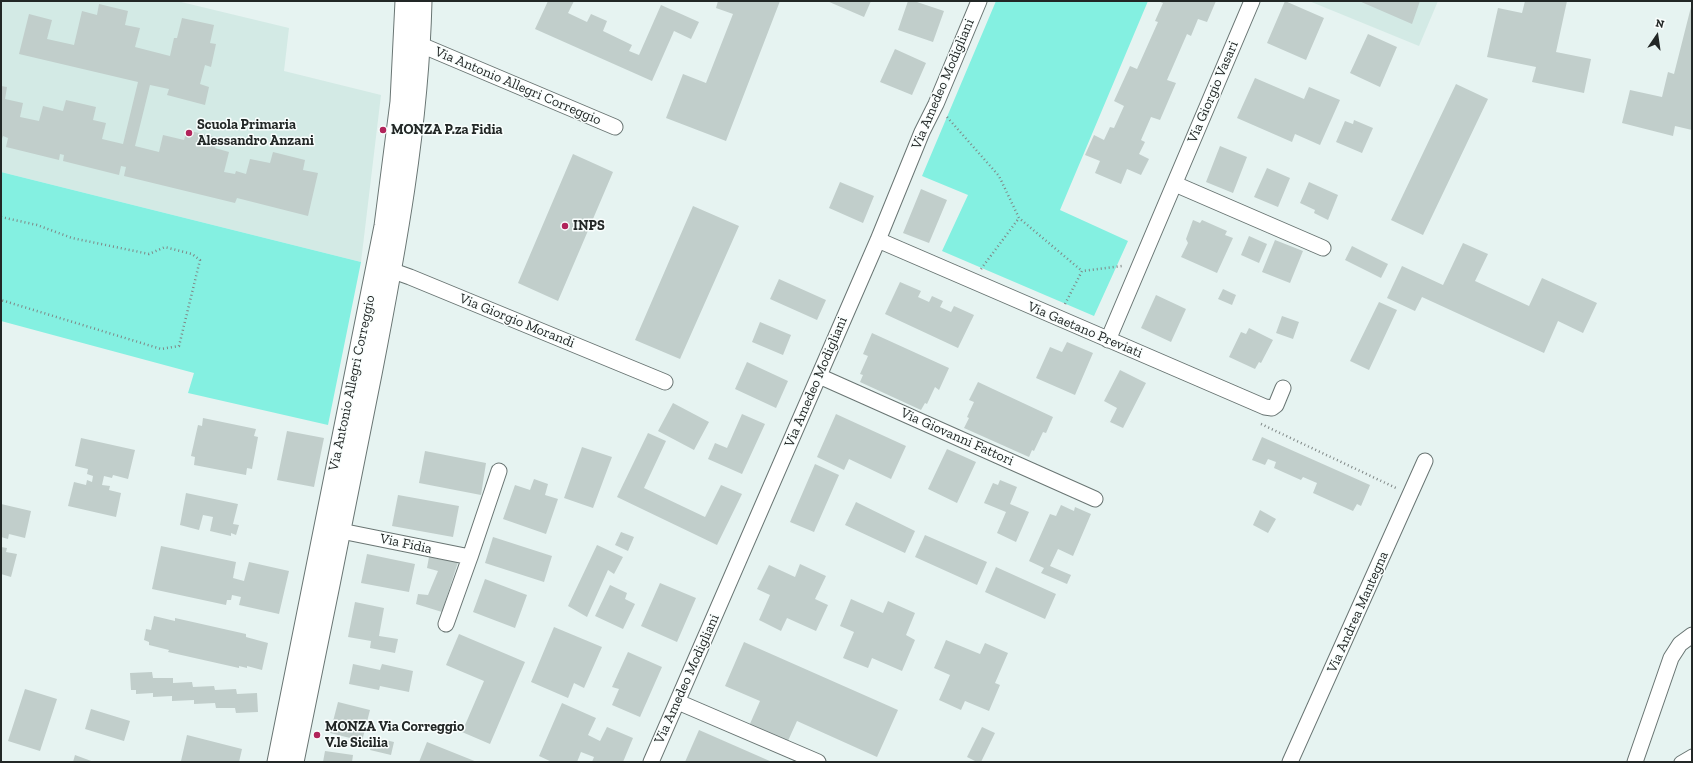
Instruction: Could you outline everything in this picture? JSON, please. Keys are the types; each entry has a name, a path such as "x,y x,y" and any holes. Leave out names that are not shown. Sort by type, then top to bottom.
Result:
{"street":[{"name":"Via Antonio Allegri Correggio","path":"294,762 341,531 379,266 400,102 406,1"},
{"name":"Via Antonio Allegri Correggio","path":"277,762 379,266 407,184 421,45 422,1"},
{"name":"Via Amedeo Modigliani","path":"651,762 878,240 922,132 936,104 979,1"},
{"name":"Via Giorgio Vasari","path":"1108,340 1252,1"},
{"name":"Via Antonio Allegri Correggio","path":"421,45 615,127"},
{"path":"1175,184 1323,248"},
{"name":"Via Gaetano Previati","path":"878,240 1265,407 1272,408 1276,405 1283,388"},
{"name":"Via Giorgio Morandi","path":"379,266 665,382"},
{"name":"Via Giovanni Fattori","path":"819,376 1095,499"},
{"name":"Via Andrea Mantegna","path":"1290,762 1425,461"},
{"path":"446,624 499,472"},
{"name":"Via Fidia","path":"341,531 470,557"},
{"path":"1636,762 1671,658 1680,644 1692,635"},
{"path":"678,702 818,762"},
{"path":"1680,762 1692,755"}],"path":[{"path":"936,104 1000,176 1019,218 1082,271 1141,263"},
{"path":"1,216 37,225 72,238 149,254 165,247 192,254 200,260 179,346 162,349 1,300"},
{"path":"972,281 1019,218"},
{"path":"1058,318 1082,271"},
{"path":"1259,422 1411,495"}],"shaded area":[{"name":"Scuola Primaria Alessandro Anzani","path":"1,1 177,1 289,28 284,71 381,95 361,262 1,172"},
{"path":"1309,1 1438,1 1419,46"}],"green space":[{"path":"996,1 1148,1 1060,210 1128,241 1094,316 942,251 968,195 922,176"},
{"path":"1,172 361,262 328,425 188,393 194,373 1,321"}],"building":[{"path":"548,1 574,1 568,13 587,22 591,14 607,21 603,31 632,45 629,51 639,55 661,5 699,22 691,39 674,31 652,81 535,29"},
{"path":"718,1 780,1 726,141 666,118 683,74 706,83 733,14 716,8"},
{"path":"827,1 871,1 864,17"},
{"path":"908,1 914,1 944,11 933,42 898,30"},
{"path":"1158,1 1216,1 1207,22 1198,19 1191,36 1187,34 1167,80 1176,83 1160,120 1151,117 1141,140 1145,142 1139,154 1149,159 1141,175 1127,169 1121,184 1095,173 1100,161 1085,155 1094,135 1104,140 1110,127 1114,128 1124,106 1114,101 1130,66 1137,69 1158,22 1155,21 1163,3"},
{"path":"1285,1 1324,18 1306,60 1267,43"},
{"path":"1359,1 1420,1 1412,24"},
{"path":"1525,1 1567,1 1556,52 1591,59 1584,93 1532,82 1536,67 1487,57 1498,8 1522,13"},
{"path":"1692,3 1692,130 1675,126 1673,136 1622,123 1630,90 1662,97 1668,72 1674,74"},
{"path":"99,4 128,11 125,25 140,28 135,47 170,56 174,38 177,38 182,18 214,25 210,43 216,44 211,67 205,65 200,84 209,87 205,105 167,95 169,89 150,85 135,146 159,152 163,135 184,140 187,130 218,138 215,148 229,152 224,172 235,174 236,171 246,174 250,159 270,163 273,152 305,160 303,170 318,173 308,216 237,198 235,203 124,176 126,167 121,166 119,175 63,161 64,155 60,154 59,160 6,147 8,138 3,136 1,141 1,86 7,87 5,99 23,103 20,117 39,121 43,106 63,111 66,100 96,107 93,120 106,123 102,139 123,144 138,82 19,54 29,14 52,20 47,39 74,45 82,11 97,15"},
{"path":"1368,34 1397,47 1380,87 1350,73"},
{"path":"895,49 926,63 912,95 880,82"},
{"path":"1255,78 1304,99 1309,87 1340,100 1320,145 1295,134 1292,142 1237,118"},
{"path":"1456,84 1488,99 1423,235 1391,220"},
{"path":"1354,120 1373,128 1362,153 1336,142 1345,121 1353,124"},
{"path":"1220,146 1247,157 1233,193 1206,182"},
{"path":"573,154 613,172 558,301 518,283"},
{"path":"1267,168 1290,178 1278,207 1254,197"},
{"path":"840,182 874,196 863,223 829,208"},
{"path":"1309,182 1338,195 1328,220 1314,213 1315,210 1300,203"},
{"path":"921,189 947,200 929,243 903,233"},
{"path":"693,206 739,226 680,359 635,340"},
{"path":"1193,220 1200,223 1202,220 1227,231 1225,235 1233,238 1217,273 1181,257 1188,243 1186,239"},
{"path":"1249,236 1267,244 1259,263 1241,255"},
{"path":"1275,240 1303,251 1290,283 1262,272"},
{"path":"1463,243 1488,254 1475,281 1529,306 1542,278 1597,303 1583,333 1558,321 1544,353 1422,297 1415,311 1387,298 1402,266 1443,285"},
{"path":"1352,246 1388,264 1381,278 1345,260"},
{"path":"779,279 826,300 817,320 770,299"},
{"path":"900,282 921,291 918,297 929,302 932,296 943,301 940,307 951,312 954,306 974,315 958,348 885,314"},
{"path":"1223,289 1236,295 1232,305 1218,299"},
{"path":"1156,295 1186,309 1171,342 1141,328"},
{"path":"1379,302 1397,310 1369,370 1350,361"},
{"path":"1282,316 1299,322 1293,339 1276,333"},
{"path":"760,322 791,335 783,355 752,342"},
{"path":"1249,328 1273,340 1261,363 1259,362 1255,369 1229,357 1241,332 1246,334"},
{"path":"872,333 949,368 939,390 935,387 927,404 925,403 921,410 860,382 863,375 860,374 868,356 863,354"},
{"path":"1067,342 1093,353 1075,395 1036,378 1050,347 1062,352"},
{"path":"747,362 788,381 776,408 735,389"},
{"path":"1120,370 1146,383 1123,428 1110,422 1117,408 1104,401"},
{"path":"978,382 1053,417 1046,433 1043,432 1034,451 1032,450 1029,457 964,428 974,402 969,400"},
{"path":"673,403 709,422 694,450 658,431"},
{"path":"742,414 765,424 742,474 708,459 715,443 727,448"},
{"path":"836,414 906,446 891,479 849,459 844,470 817,457"},
{"path":"203,418 256,429 254,436 258,437 252,469 247,468 246,475 194,465 195,457 191,456 198,425 202,426"},
{"path":"287,431 324,438 314,487 277,480"},
{"path":"648,433 666,441 644,488 705,517 721,485 742,494 717,545 617,497"},
{"path":"1262,437 1370,485 1361,506 1357,504 1353,511 1313,493 1317,483 1303,477 1301,480 1274,468 1276,462 1268,459 1265,465 1252,460"},
{"path":"81,438 135,450 128,479 113,475 112,478 104,476 102,485 110,486 109,490 121,493 116,517 68,506 74,482 86,485 87,480 92,482 93,476 87,474 88,469 75,466"},
{"path":"582,447 612,457 593,508 564,498"},
{"path":"947,449 976,462 957,503 928,489"},
{"path":"425,451 486,463 481,495 419,483"},
{"path":"815,464 839,475 814,532 790,522"},
{"path":"534,479 548,484 545,495 558,499 546,534 503,519 515,485 530,490"},
{"path":"1000,480 1017,487 1010,504 1029,512 1016,542 997,533 1006,512 984,503 993,483 998,485"},
{"path":"186,493 238,504 233,524 239,525 236,535 231,533 231,536 210,531 213,517 203,515 199,530 180,525"},
{"path":"398,495 459,506 453,537 392,526"},
{"path":"856,502 915,531 905,553 845,525"},
{"path":"1,504 31,511 25,538 9,534 8,539 1,537"},
{"path":"1061,505 1074,511 1075,507 1091,514 1073,556 1058,549 1050,566 1071,575 1067,584 1041,573 1044,568 1029,561 1050,514 1056,516"},
{"path":"1260,510 1276,519 1268,533 1253,525"},
{"path":"621,532 634,537 628,551 615,545"},
{"path":"925,535 987,562 977,585 915,557"},
{"path":"493,537 552,556 544,582 485,563"},
{"path":"597,545 623,557 614,574 608,570 587,617 568,606"},
{"path":"161,546 236,562 233,578 244,581 249,562 289,571 279,614 239,605 241,597 232,595 231,600 227,600 226,605 152,589"},
{"path":"1,547 7,548 6,552 17,554 11,577 1,574"},
{"path":"367,554 415,564 409,592 361,583"},
{"path":"429,557 458,562 442,612 416,604 418,594 428,595 438,571 427,568"},
{"path":"800,564 826,576 815,599 828,605 816,631 787,618 781,631 759,620 770,595 757,589 769,565 795,577"},
{"path":"996,567 1056,594 1045,619 985,592"},
{"path":"485,579 527,595 515,628 473,612"},
{"path":"660,583 696,598 677,642 641,626"},
{"path":"610,585 627,593 625,599 635,604 623,629 595,616"},
{"path":"851,599 883,613 888,601 915,613 906,635 915,640 902,671 872,658 868,668 843,658 854,632 840,626"},
{"path":"355,602 384,608 379,636 398,639 395,653 370,648 371,641 348,637"},
{"path":"154,616 175,621 175,618 246,634 246,637 268,643 262,670 247,666 247,668 239,666 239,668 168,652 169,650 149,645 149,642 144,640 146,629 151,630"},
{"path":"554,627 602,647 584,688 574,683 568,698 531,682"},
{"path":"459,634 525,662 490,744 462,732 484,681 446,665"},
{"path":"946,640 980,654 985,643 1008,653 995,683 1000,685 989,711 965,701 961,710 939,700 950,675 934,668"},
{"path":"744,642 898,710 877,757 797,721 787,743 749,726 760,701 725,686"},
{"path":"628,652 662,667 640,717 612,705 619,689 612,687"},
{"path":"353,664 380,670 382,664 413,671 409,692 380,686 379,690 349,684"},
{"path":"152,672 153,678 173,678 173,683 192,682 193,687 214,686 215,690 236,689 237,694 257,693 258,712 236,713 235,708 216,708 215,703 194,704 194,700 172,701 172,696 153,697 153,693 136,694 136,690 131,690 130,673"},
{"path":"25,689 57,699 40,751 8,741"},
{"path":"338,702 370,710 362,741 330,733"},
{"path":"562,703 596,718 588,735 600,741 607,727 633,738 623,762 592,762 594,757 581,752 577,762 552,762 539,756"},
{"path":"91,709 130,721 124,741 85,729"},
{"path":"982,727 995,733 981,762 977,762 967,757"},
{"path":"699,730 772,762 685,762"},
{"path":"187,735 242,749 239,762 181,761"},
{"path":"373,737 394,742 391,755 370,750"},
{"path":"427,742 477,762 419,762"},
{"path":"325,751 353,755 352,762 323,762"},
{"path":"75,755 94,762 73,762"}],"place":[{"name":"MONZA P.za Fidia","path":"383,130"},
{"name":"Scuola Primaria Alessandro Anzani","path":"189,133"},
{"name":"INPS","path":"565,226"},
{"name":"MONZA Via Correggio V.le Sicilia","path":"317,735"}]}
